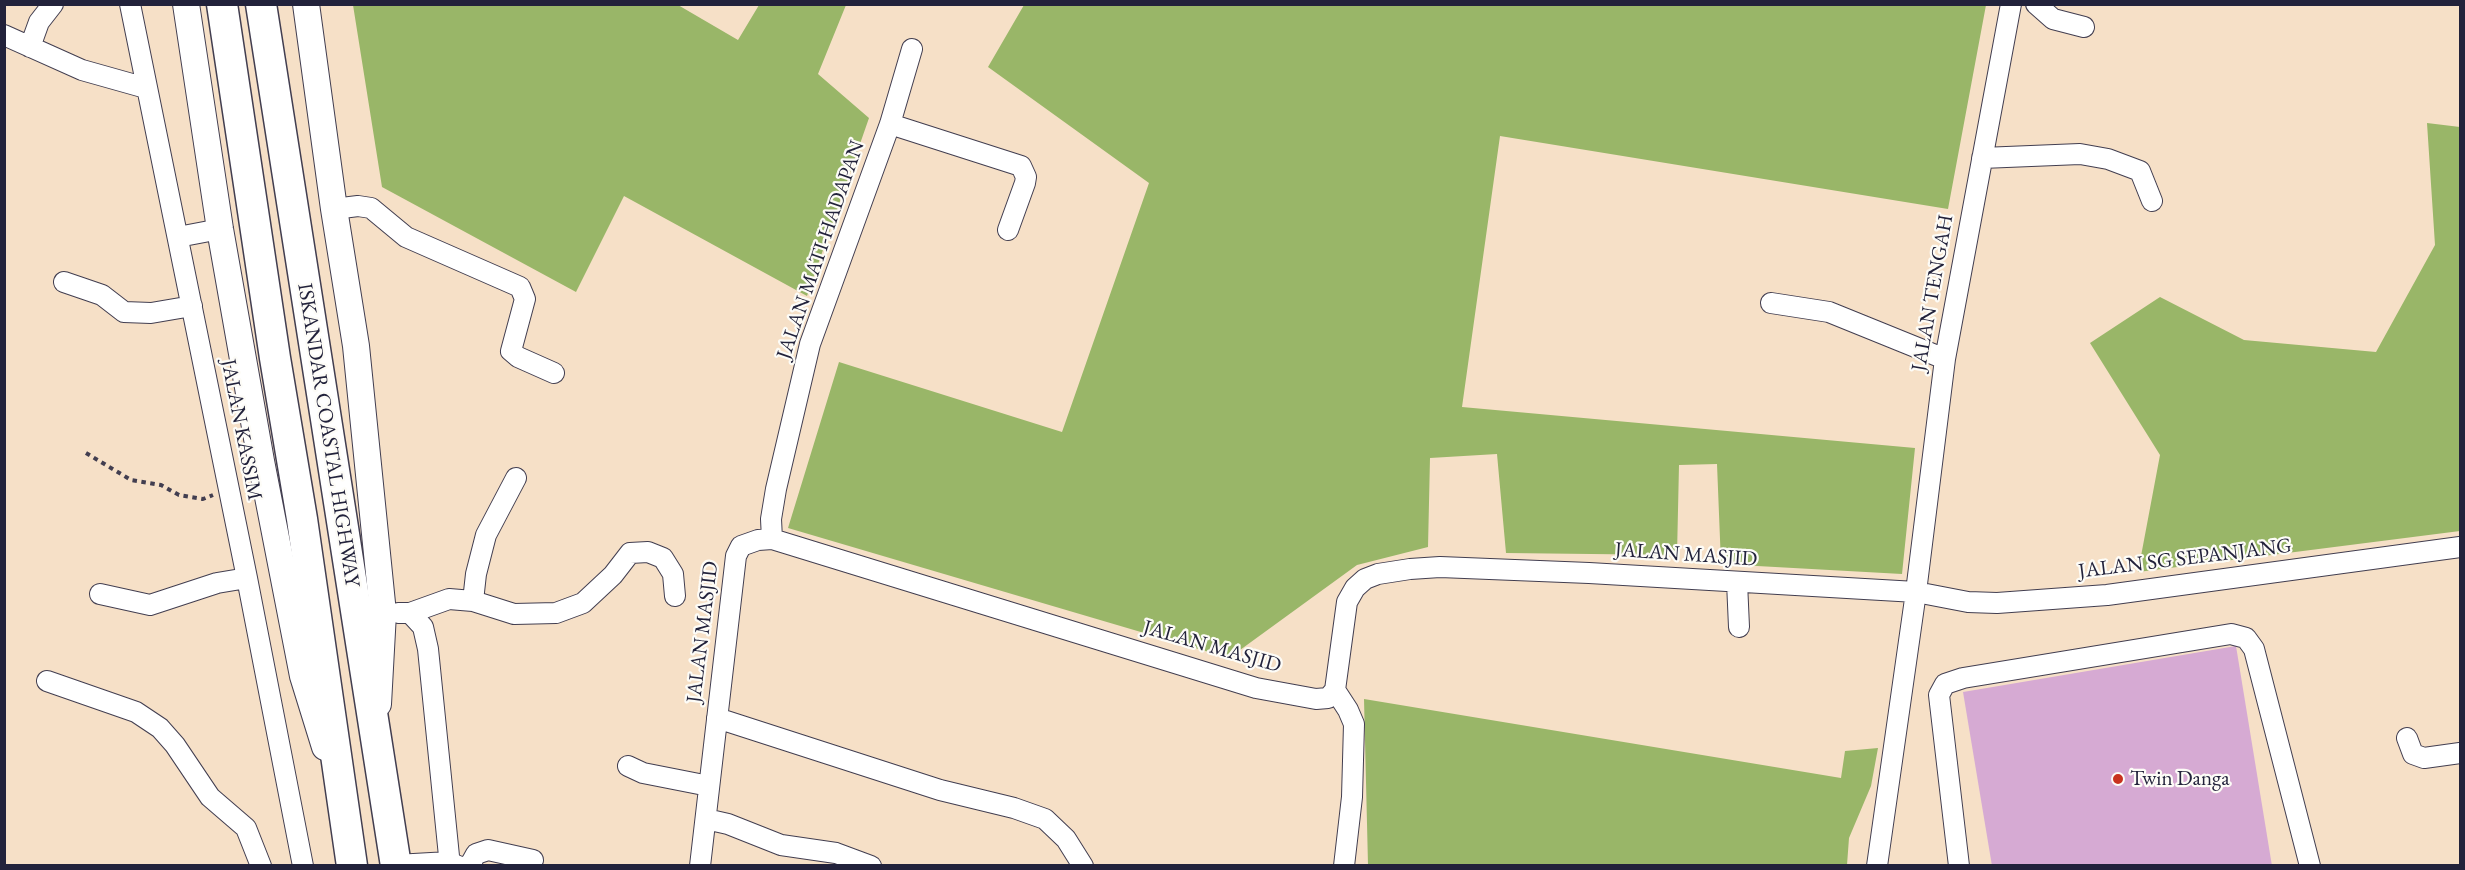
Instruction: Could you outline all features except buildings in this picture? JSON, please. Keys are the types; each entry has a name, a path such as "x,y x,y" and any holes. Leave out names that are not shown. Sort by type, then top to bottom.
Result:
{"highway":[{"name":"ISKANDAR COASTAL HIGHWAY","path":"222,4 352,866"},
{"name":"ISKANDAR COASTAL HIGHWAY","path":"261,4 396,865"}],"main road":[{"path":"186,4 220,229 261,461 303,676 344,810"},
{"path":"306,4 334,208 356,346 383,613 376,733"}],"street":[{"path":"30,47 39,22 53,4"},
{"name":"JALAN KASSIM","path":"130,4 303,866"},
{"name":"JALAN TENGAH","path":"1877,866 1916,592 1945,359 2011,4"},
{"path":"2036,4 2053,20 2084,27"},
{"path":"4,35 82,70 146,88"},
{"name":"JALAN MATI-HADAPAN","path":"772,539 771,519 776,489 810,344 890,124 912,49"},
{"path":"890,124 1021,166 1026,177 1025,183 1008,230"},
{"path":"1982,158 2080,154 2108,159 2140,171 2152,201"},
{"path":"334,208 358,206 371,208 406,237 520,286 525,299 511,351 518,357 554,373"},
{"path":"178,237 220,229"},
{"path":"64,282 102,295 124,312 151,313 192,306"},
{"path":"1771,303 1828,312 1945,359"},
{"path":"473,601 476,574 486,536 516,478"},
{"name":"JALAN MASJID","path":"700,866 736,556 741,546 749,542 772,539 1256,688 1316,699 1328,698 1335,690 1347,602 1354,588 1365,579 1378,574 1440,567 1589,573 1916,592"},
{"name":"JALAN SG SEPANJANG","path":"1916,592 1968,602 1997,603 2107,596 2460,547"},
{"path":"383,613 410,613 449,599 473,601 514,614 556,613 583,603 613,574 630,553 648,552 663,558 673,574 675,596"},
{"path":"100,594 150,605 217,583 247,578"},
{"path":"1737,582 1740,627"},
{"path":"410,613 423,627 428,649 456,865"},
{"path":"1959,866 1939,695 1945,684 1963,678 2231,634 2246,638 2254,649 2310,866"},
{"path":"47,681 136,712 160,728 175,745 210,797 246,828 261,866"},
{"path":"1335,690 1354,724 1352,797 1344,866"},
{"path":"717,718 940,790 1014,808 1045,819 1066,839 1083,866"},
{"path":"2407,738 2413,754 2424,758 2460,753"},
{"path":"628,766 643,773 709,786"},
{"path":"706,819 781,844 836,853 871,866"},
{"path":"396,865 471,863 476,854 488,850 533,860"}],"path":[{"path":"86,453 132,480 161,485 179,495 203,500 227,488"}],"green space":[{"path":"353,5 678,5 738,40 759,5 846,5 818,74 869,118 807,296 624,196 576,292 382,187"},
{"path":"1024,5 1986,5 1948,209 1500,136 1462,407 1915,448 1902,574 1721,564 1717,464 1679,465 1677,555 1506,553 1497,454 1430,458 1428,547 1357,565 1229,658 788,528 839,362 1062,432 1149,183 988,67"},
{"path":"2427,123 2460,127 2460,531 2138,572 2160,455 2090,343 2160,297 2244,340 2376,352 2435,245"},
{"path":"1364,699 1841,778 1845,751 1878,748 1871,786 1849,838 1847,865 1368,865"}],"place":[{"name":"Twin Danga","path":"2118,779"}]}
